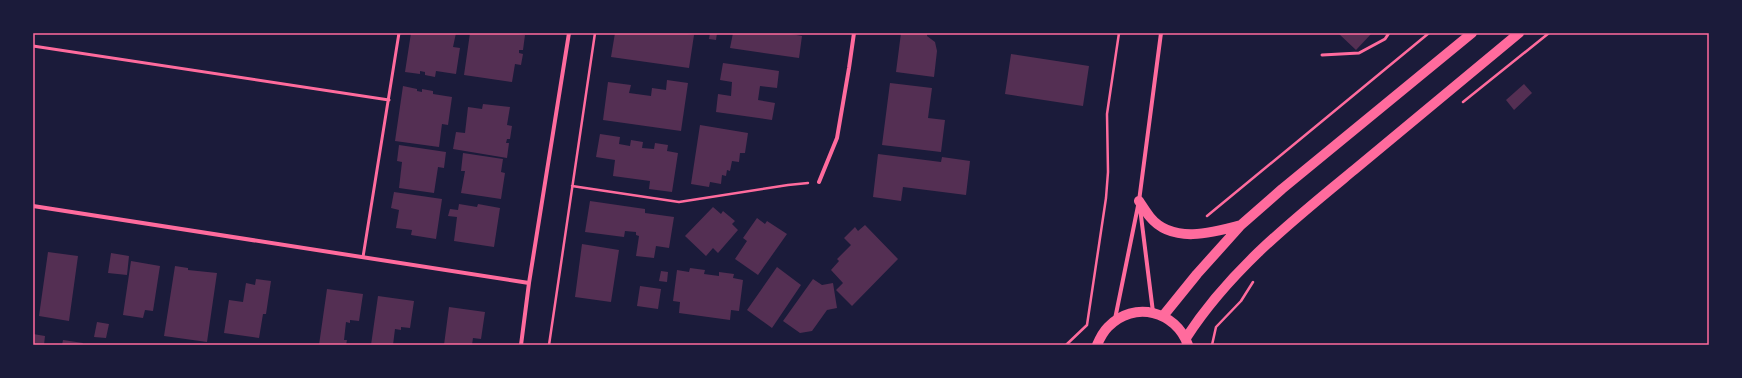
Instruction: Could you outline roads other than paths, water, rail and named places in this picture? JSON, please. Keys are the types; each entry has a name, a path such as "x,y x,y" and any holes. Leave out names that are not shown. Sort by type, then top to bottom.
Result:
{"main road":[{"path":"1163,316 1197,274 1241,225 1288,184 1472,33"},
{"path":"1098,345 1108,327 1115,320 1133,313 1153,313 1163,316 1179,328 1187,341 1202,314 1222,289 1275,235 1519,33"},
{"path":"1139,202 1150,218 1162,228 1177,233 1195,235 1215,233 1241,225"}],"street":[{"path":"521,345 529,283 569,33"},
{"path":"819,182 837,138 854,33"},
{"path":"1115,320 1139,202 1162,33"},
{"path":"1139,202 1153,313"},
{"path":"33,206 529,283"}],"lane":[{"path":"363,257 399,33"},
{"path":"1322,55 1359,54 1385,39 1389,33"},
{"path":"33,46 389,100"}]}
